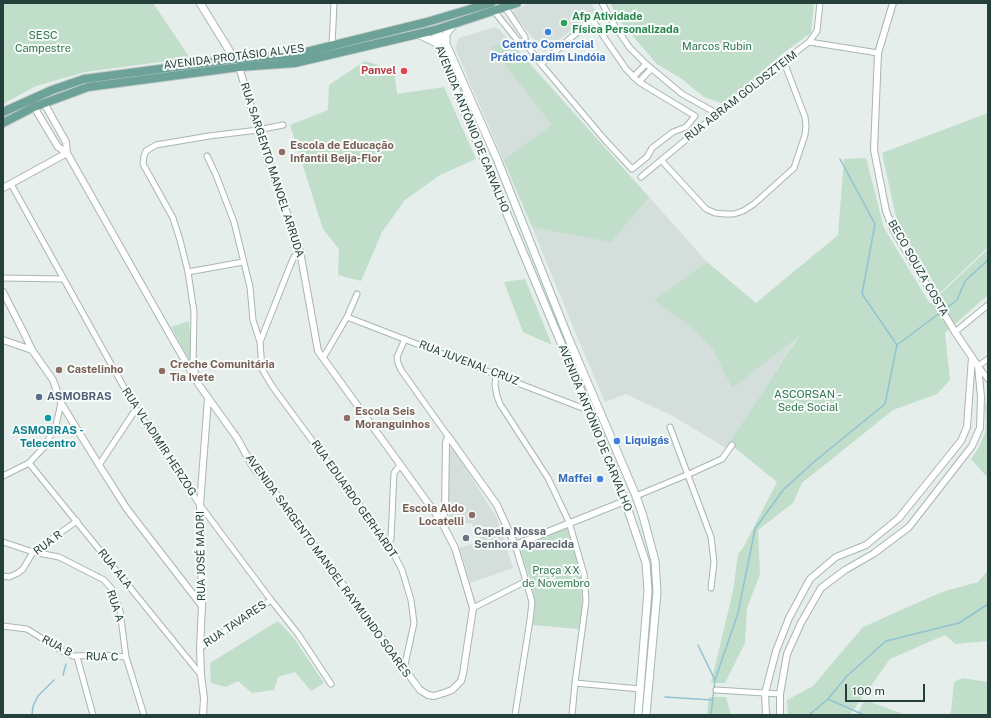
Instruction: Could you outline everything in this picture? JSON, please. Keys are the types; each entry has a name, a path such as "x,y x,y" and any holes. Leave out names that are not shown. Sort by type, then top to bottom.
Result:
{"main road":[{"path":"200,3 237,63"},
{"name":"AVENIDA PROTÁSIO ALVES","path":"3,123 34,107 88,87 294,55 428,22 446,17 472,6 505,7 517,3"},
{"name":"AVENIDA PROTÁSIO ALVES","path":"3,112 52,90 84,79 237,63 295,62 453,25 492,7"},
{"path":"428,22 435,30 446,17"},
{"path":"446,44 446,34 453,25"},
{"name":"AVENIDA ANTÔNIO DE CARVALHO","path":"435,30 436,43 489,173 590,411 625,500 646,563 648,591 638,715"},
{"name":"AVENIDA ANTÔNIO DE CARVALHO","path":"435,30 446,44 501,168 568,337 640,507 655,561 657,592 646,715"},
{"path":"418,34 436,43"},
{"path":"16,105 44,103"},
{"path":"486,164 497,159"},
{"path":"489,173 501,168"},
{"path":"620,487 627,496 636,496"},
{"path":"625,500 632,500 640,507"}],"street":[{"path":"332,46 334,3"},
{"path":"602,3 616,28 630,48 651,69 682,94 716,113"},
{"name":"RUA ABRAM GOLDSZTEIM","path":"641,177 716,113 809,42 817,31 820,3"},
{"name":"BECO SOUZA COSTA","path":"893,3 878,53 874,150 886,211 893,229 955,332 988,379"},
{"path":"492,7 518,42 525,43"},
{"path":"505,7 525,37 525,43 541,64 605,140 632,169 647,157 652,148 673,132 686,127 695,115 639,82 626,69 592,20 541,64"},
{"path":"504,24 513,18"},
{"path":"809,42 878,53"},
{"path":"661,160 706,209 715,213 734,214 743,211 754,204 794,168 805,135 805,117 784,62"},
{"name":"RUA SARGENTO MANOEL ARRUDA","path":"237,63 258,130 300,251 318,351 441,522 455,548 473,608 461,681"},
{"path":"633,76 646,64"},
{"path":"639,82 651,69"},
{"name":"AVENIDA SARGENTO MANOEL RAYMUNDO SOARES","path":"44,103 66,142 67,153 199,385 237,438 253,467 277,495 420,690 428,695 434,696 452,690 461,681"},
{"name":"AVENIDA SARGENTO MANOEL RAYMUNDO SOARES","path":"34,107 58,147 67,153"},
{"path":"199,385 193,366 194,312 188,272 176,225 143,164 143,160 146,151 156,145 283,125"},
{"path":"3,188 67,153"},
{"path":"207,156 234,222 250,287 253,320 260,342"},
{"name":"RUA VLADIMIR HERZOG","path":"10,184 136,409 200,505 270,600 298,634 331,684"},
{"path":"260,342 290,266 294,257 300,251"},
{"path":"188,272 243,262"},
{"path":"3,278 63,279"},
{"path":"3,292 24,331 32,350 53,380 61,403 99,465 128,509 202,606"},
{"path":"323,358 347,317 357,294"},
{"path":"955,332 988,305"},
{"name":"RUA JUVENAL CRUZ","path":"347,317 496,373 590,411"},
{"path":"405,339 398,356 398,363 401,370 497,505 515,545 526,581 532,602 516,715"},
{"path":"3,340 32,350"},
{"name":"RUA EDUARDO GERHARDT","path":"260,342 262,369 272,386 389,545 402,570 411,600 414,623 404,669"},
{"path":"766,715 765,693 776,651 789,618 810,580 836,557 866,545 899,518 961,441 967,427 972,357"},
{"path":"780,715 780,694 787,654 800,623 821,588 845,570 874,554 909,527 972,446 980,428 981,397 978,366 988,359"},
{"path":"496,373 497,396 500,404 548,478 569,522 584,574 586,601 572,715"},
{"name":"RUA JOSÉ MADRI","path":"203,715 204,698 200,648 202,606 200,505 208,398"},
{"path":"3,476 30,464 45,446 56,425 61,403"},
{"path":"99,465 136,409"},
{"path":"670,427 689,474 711,537 714,562 711,588"},
{"path":"441,522 445,511 446,443 448,436"},
{"path":"636,496 722,459 732,445"},
{"name":"RUA ALA","path":"30,464 201,675"},
{"path":"389,545 391,538 394,473 400,465"},
{"path":"515,545 625,500"},
{"name":"RUA R","path":"3,576 9,577 18,573 23,569 33,552 77,521"},
{"name":"RUA A","path":"3,542 33,552 59,557 104,580 112,589 120,611 126,657 144,715"},
{"path":"866,545 874,554"},
{"path":"473,608 526,581"},
{"name":"RUA TAVARES","path":"200,648 270,600"},
{"path":"789,618 800,623"},
{"name":"RUA B","path":"3,626 27,628 62,651 77,657 93,715"},
{"name":"RUA C","path":"77,657 103,655 126,657"},
{"path":"575,683 640,689"},
{"path":"716,690 780,694"}],"shaded area":[{"name":"Centro Comercial Prático Jardim Lindóia","path":"528,3 591,3 596,11 544,52 512,12"},
{"path":"495,27 500,30 707,262 756,303 799,335 726,448 673,416 626,394 605,402 455,48 459,38"},
{"name":"Escola Aldo Locatelli","path":"453,448 497,518 513,568 470,583 460,548 478,542 472,523 451,524 449,511 449,450"}],"green space":[{"name":"SESC Campestre","path":"3,3 153,3 190,58 85,72 36,86 3,104"},
{"name":"Marcos Rubin","path":"610,3 814,3 811,33 782,54 743,88 721,103 704,97 682,79 657,64 622,24"},
{"path":"511,43 649,197 611,242 532,227 504,160 552,125 491,46"},
{"path":"365,61 394,70 397,94 444,87 476,159 440,175 405,200 382,232 361,281 338,275 339,249 323,229 290,125 328,110 329,85"},
{"path":"988,113 988,247 940,293 897,222 882,153"},
{"name":"ASCORSAN - Sede Social","path":"866,158 884,228 930,304 988,249 988,295 945,333 950,380 937,394 893,410 802,483 793,503 758,530 760,574 747,608 745,643 725,683 711,683 733,591 738,554 743,548 777,482 729,443 799,336 732,388 713,349 695,330 655,300 707,262 756,303 838,235 844,159"},
{"path":"525,279 552,345 523,332 504,282"},
{"path":"189,321 192,365 171,327"},
{"path":"988,402 988,478 971,459 979,447 985,433 985,404"},
{"name":"Praça XX de Novembro","path":"567,528 581,574 582,606 579,629 533,625 535,601 530,579 519,548"},
{"path":"988,570 988,641 955,644 945,635 890,659 850,715 788,715 787,700 813,686 863,627 942,592 978,582"},
{"path":"278,621 293,637 324,683 311,691 295,672 278,677 274,690 252,693 238,681 226,687 211,683 210,663"},
{"path":"962,678 988,682 988,715 947,715 951,713 954,682"},
{"path":"709,697 726,697 731,715 707,715"},
{"path":"865,700 906,715 856,715"}],"waterway":[{"path":"840,159 875,224 862,294 897,345"},
{"path":"944,310 957,300 965,281 988,260"},
{"path":"711,715 715,680 738,613 755,529 783,490 815,461 885,404 897,345 941,312"},
{"path":"809,715 828,699 847,676 886,641 959,623 988,604"},
{"path":"698,645 715,680"},
{"path":"63,675 66,664"},
{"path":"32,715 33,706 38,696 54,680"},
{"path":"665,697 712,700"},
{"path":"828,699 864,715"}],"place":[{"name":"Afp Atividade Física Personalizada","path":"564,23"},
{"name":"Centro Comercial Prático Jardim Lindóia","path":"548,32"},
{"name":"Panvel","path":"404,71"},
{"name":"Escola de Educação Infantil Beija-Flor","path":"282,152"},
{"name":"Castelinho","path":"59,370"},
{"name":"Creche Comunitária Tia Ivete","path":"162,371"},
{"name":"ASMOBRAS","path":"39,397"},
{"name":"ASMOBRAS - Telecentro","path":"48,418"},
{"name":"Escola Seis Moranguinhos","path":"347,418"},
{"name":"Liquigás","path":"617,441"},
{"name":"Maffei","path":"600,479"},
{"name":"Escola Aldo Locatelli","path":"472,515"},
{"name":"Capela Nossa Senhora Aparecida","path":"466,538"}]}
